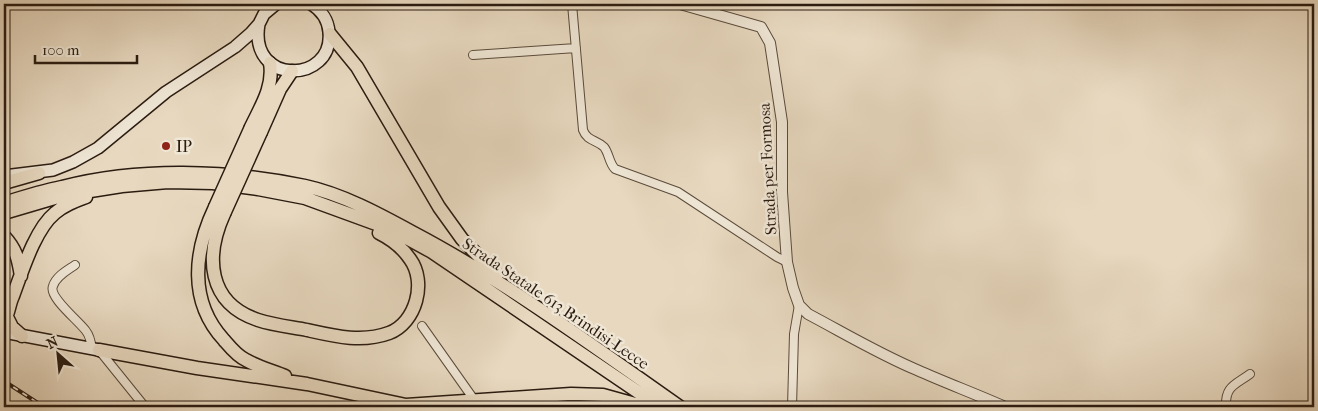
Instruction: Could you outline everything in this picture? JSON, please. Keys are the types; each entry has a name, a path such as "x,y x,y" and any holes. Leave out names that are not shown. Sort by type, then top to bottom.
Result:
{"highway":[{"path":"330,34 357,67 439,207 462,239 489,267 522,296"},
{"path":"270,63 271,77 256,129 220,211 202,238 197,274 203,304 211,323 233,350 245,360 307,384"},
{"path":"256,129 292,71"},
{"path":"4,183 39,173"},
{"name":"Strada Statale 613 Brindisi-Lecce","path":"4,203 63,186 113,177 168,173 214,174 306,187 338,197 387,218 438,246 522,296 680,407"},
{"name":"Strada Statale 613 Brindisi-Lecce","path":"4,213 65,195 122,186 168,182 213,183 258,188 305,198 390,229 432,252 660,407"},
{"path":"22,336 12,327 6,311 38,235 46,221 56,212 80,199 122,186"},
{"path":"220,211 212,259 213,272 218,285 232,306 258,320 339,337 367,338 390,333 406,321 418,300 417,275 411,260 393,241 342,212"},
{"path":"4,236 13,246 21,276"},
{"path":"96,349 197,368 307,384 406,405 571,394 603,394 646,407"}],"main road":[{"path":"274,4 264,14 259,24 257,35 259,46 263,55 270,63 277,68 292,71 304,70 314,65 323,56 328,46 330,34 325,17 312,4"},
{"path":"4,176 39,173 73,162 98,148 166,92 235,48 259,24"},
{"path":"4,332 96,349"}],"street":[{"path":"572,4 583,130 589,139 603,146 615,169 678,192 776,257 787,262"},
{"name":"Strada per Formosa","path":"680,4 761,27 770,43 782,122 782,192 787,262 792,288 799,305 794,334 792,407"},
{"path":"474,55 576,48"},
{"path":"76,265 60,276 52,286 52,290 57,300 87,332 96,349 145,407"},
{"path":"799,305 808,314 882,354 917,371 968,390 1004,407"},
{"path":"422,326 476,401"},
{"path":"1226,407 1229,388 1250,374"}],"railway":[{"path":"4,381 44,407"}],"place":[{"name":"IP","path":"166,146"}]}
